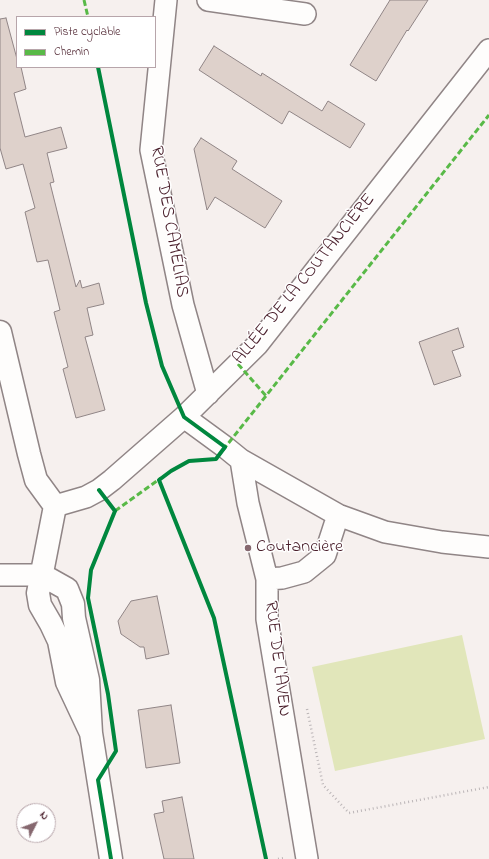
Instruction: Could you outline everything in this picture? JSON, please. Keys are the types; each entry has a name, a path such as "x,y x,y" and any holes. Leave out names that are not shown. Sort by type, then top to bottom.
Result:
{"street":[{"name":"RUE DES CAMÉLIAS","path":"166,0 151,150 183,305 208,394"},
{"path":"208,0 305,14"},
{"name":"ALLÉE DE LA COUTANCIÈRE","path":"55,506 86,497 99,490 184,417 257,345 489,50"},
{"path":"0,332 36,480 55,506 38,593 40,605 59,641 67,682 91,733"},
{"path":"184,417 241,460 338,515 385,532 442,542 489,547"},
{"name":"RUE DE L'AVEN","path":"241,460 248,503 267,579 266,619 307,859"},
{"path":"267,579 282,578 304,572 325,555 338,515"},
{"path":"0,575 42,575 67,590 74,604 74,618 88,680 91,733 112,859"}],"path":[{"path":"305,702 323,785 349,813 489,787"}],"green space":[{"path":"462,635 485,739 335,771 312,667"}],"building":[{"path":"390,0 428,0 408,31 407,30 376,81 350,65"},
{"path":"6,18 16,55 16,68 21,68 26,89 14,93 25,137 61,127 67,148 47,153 54,182 50,183 76,287 80,280 82,288 99,283 104,304 87,308 93,335 85,337 105,410 76,418 63,369 68,367 54,312 60,310 48,260 37,262 25,212 35,208 23,164 6,169 0,148 0,19"},
{"path":"214,46 261,76 262,73 322,111 328,101 365,124 350,148 289,111 282,124 199,70"},
{"path":"201,138 237,161 232,169 282,201 265,228 215,197 207,210 194,149"},
{"path":"458,328 464,347 452,351 461,376 434,385 419,342"},
{"path":"157,596 169,654 146,659 144,647 140,647 121,634 118,621 131,601"},
{"path":"171,705 180,763 146,768 138,710"},
{"path":"182,797 194,859 164,859 154,814 164,812 162,801"}],"marked path":[{"path":"84,0 88,16"},
{"path":"223,450 489,115"},
{"path":"238,364 266,396"},
{"path":"115,511 161,478"}],"cycle path":[{"path":"98,68 146,303 162,366 184,417 225,447 216,459 189,461 159,480 214,618 266,859"},
{"path":"99,490 115,511 91,570 88,598 108,694 116,751 98,780 111,859"}],"place":[{"name":"Coutancière","path":"248,548"}]}
